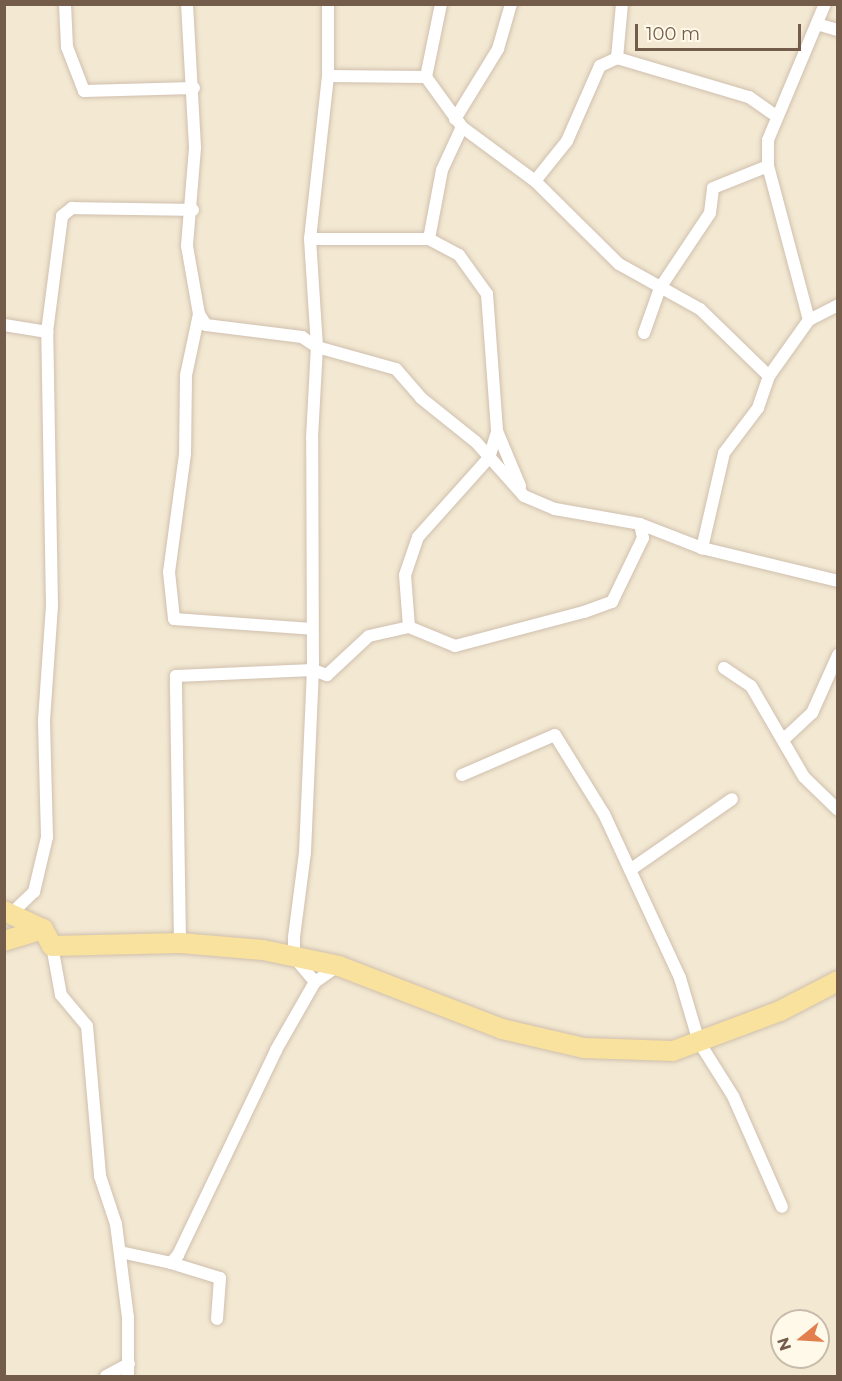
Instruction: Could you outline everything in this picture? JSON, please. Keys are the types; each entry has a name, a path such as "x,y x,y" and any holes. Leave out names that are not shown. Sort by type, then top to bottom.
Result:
{"main road":[{"path":"9,911 48,938"},
{"path":"4,941 48,938 180,943 294,957 339,966 533,1039 584,1048 673,1051 780,1011 837,981"}],"street":[{"path":"65,4 67,46 84,91 194,88"},
{"path":"187,4 194,88 193,210 187,246 199,314 186,375 185,454 170,563 169,603 174,619 312,629"},
{"path":"315,982 294,957 313,670 317,347 310,238 328,76 328,4"},
{"path":"441,4 426,76 459,123 535,182 619,264 700,309 769,376"},
{"path":"429,239 442,170 459,123 498,49 511,4"},
{"path":"617,58 622,4"},
{"path":"809,320 768,166 775,115 820,25 825,4"},
{"path":"820,25 837,30"},
{"path":"535,182 567,141 600,66 617,58 749,97 775,115"},
{"path":"328,76 426,76"},
{"path":"644,333 660,288 710,213 713,188 768,166"},
{"path":"9,911 34,892 47,837 44,720 52,606 47,332 66,211 193,210"},
{"path":"310,238 429,239 459,255 487,294 498,432 524,496"},
{"path":"702,548 724,453 758,408 769,376 809,320 837,305"},
{"path":"199,314 217,330 302,337 317,347 396,369 489,458 524,496 566,512 639,524 702,548 837,581"},
{"path":"4,325 47,332"},
{"path":"410,627 405,575 418,537 489,458 498,432"},
{"path":"180,943 176,676 313,670 327,675 365,638 410,627 455,646 612,602 643,538 639,524"},
{"path":"783,740 812,712 837,655"},
{"path":"724,668 752,686 804,777 837,810"},
{"path":"462,775 555,735 604,814 680,978 699,1042 733,1096 782,1207"},
{"path":"630,870 732,799"},
{"path":"48,938 61,995 87,1026 100,1176 120,1252 129,1370 106,1377"},
{"path":"171,1263 315,982 339,966"},
{"path":"120,1252 171,1263 220,1278 217,1319"}],"shaded area":[{"path":"5,5 837,5 837,1376 5,1376"}]}
